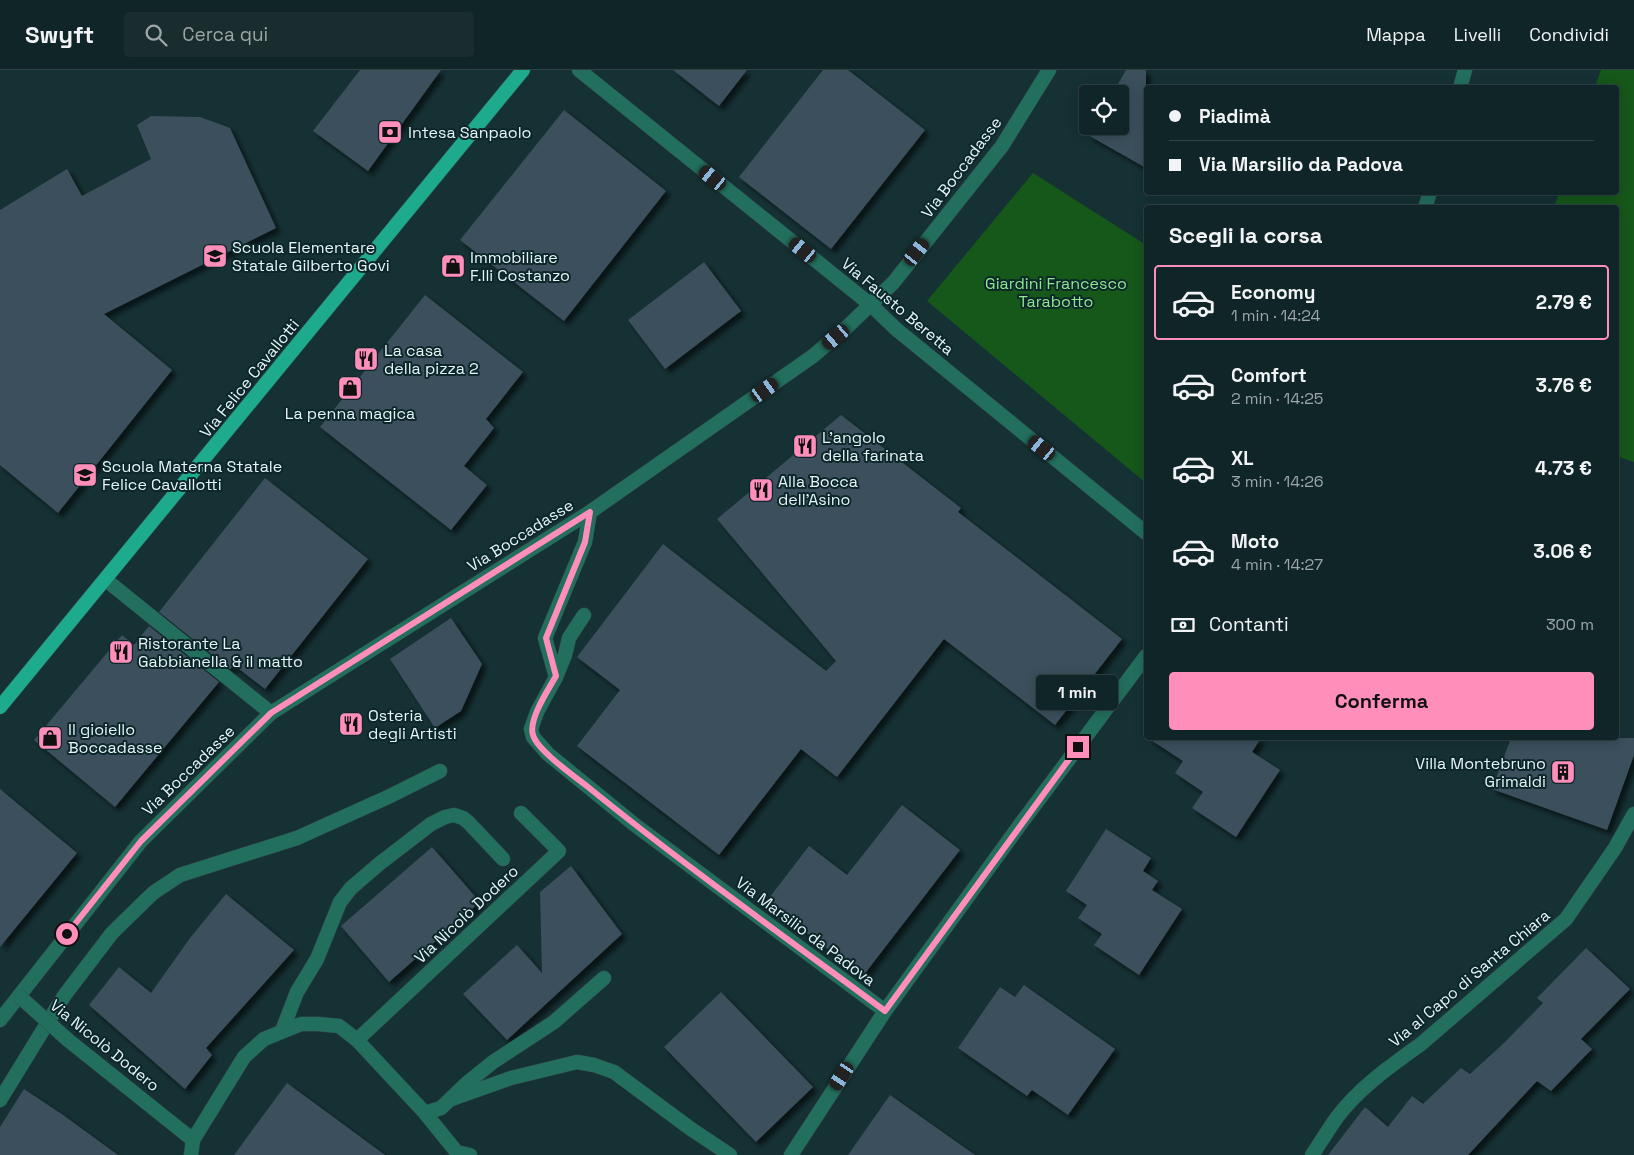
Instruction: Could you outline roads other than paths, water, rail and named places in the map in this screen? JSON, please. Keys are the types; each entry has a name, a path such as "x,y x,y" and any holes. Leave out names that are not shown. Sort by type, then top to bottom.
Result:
{"main road":[{"name":"Via Felice Cavallotti","path":"0,707 523,70"}],"street":[{"name":"Via Fausto Beretta","path":"579,70 871,305 896,329 1144,531"},
{"name":"Via Boccadasse","path":"0,1020 141,841 271,713 590,512 813,356 871,305 893,283 1002,146 1049,70"},
{"path":"1461,85 1466,70"},
{"path":"556,676 546,638 585,542 590,512"},
{"path":"106,580 271,713"},
{"name":"Via Marsilio da Padova","path":"584,614 569,638 565,655 556,676 537,712 531,729 533,737 548,754 635,826 885,1011"},
{"path":"790,1155 885,1011 1022,822 1144,659"},
{"path":"0,1100 64,996 112,932 152,893 180,875 297,838 440,771"},
{"name":"Via Nicolò Dodero","path":"357,1040 559,851 521,813"},
{"name":"Via al Capo di Santa Chiara","path":"1312,1155 1338,1116 1355,1096 1421,1044 1566,919 1615,848 1634,814"},
{"name":"Via Nicolò Dodero","path":"282,1031 297,992 317,959 340,902 351,888 379,864 431,824 454,815 463,818 469,823 503,859"},
{"path":"425,1113 441,1108 493,1062 554,1022 604,978"},
{"name":"Via Nicolò Dodero","path":"18,996 68,1040 193,1140"},
{"path":"191,1155 193,1140 244,1057 264,1039 301,1024 339,1026 357,1040 462,1154"},
{"path":"452,1099 511,1078 577,1062 594,1065 614,1072 690,1129 730,1155"}],"place":[{"name":"Intesa Sanpaolo","path":"390,132"},
{"name":"Scuola Elementare Statale Gilberto Govi","path":"215,256"},
{"name":"Immobiliare F.lli Costanzo","path":"453,266"},
{"name":"La casa della pizza 2","path":"366,359"},
{"name":"La penna magica","path":"350,388"},
{"name":"L'angolo della farinata","path":"805,446"},
{"name":"Scuola Materna Statale Felice Cavallotti","path":"85,475"},
{"name":"Alla Bocca dell'Asino","path":"761,490"},
{"name":"Ristorante La Gabbianella & il matto","path":"121,652"},
{"name":"Osteria degli Artisti","path":"351,724"},
{"name":"Il gioiello Boccadasse","path":"50,738"},
{"name":"Villa Montebruno Grimaldi","path":"1563,772"}],"park label":[{"name":"Giardini Francesco Tarabotto","path":"1056,292"}]}
